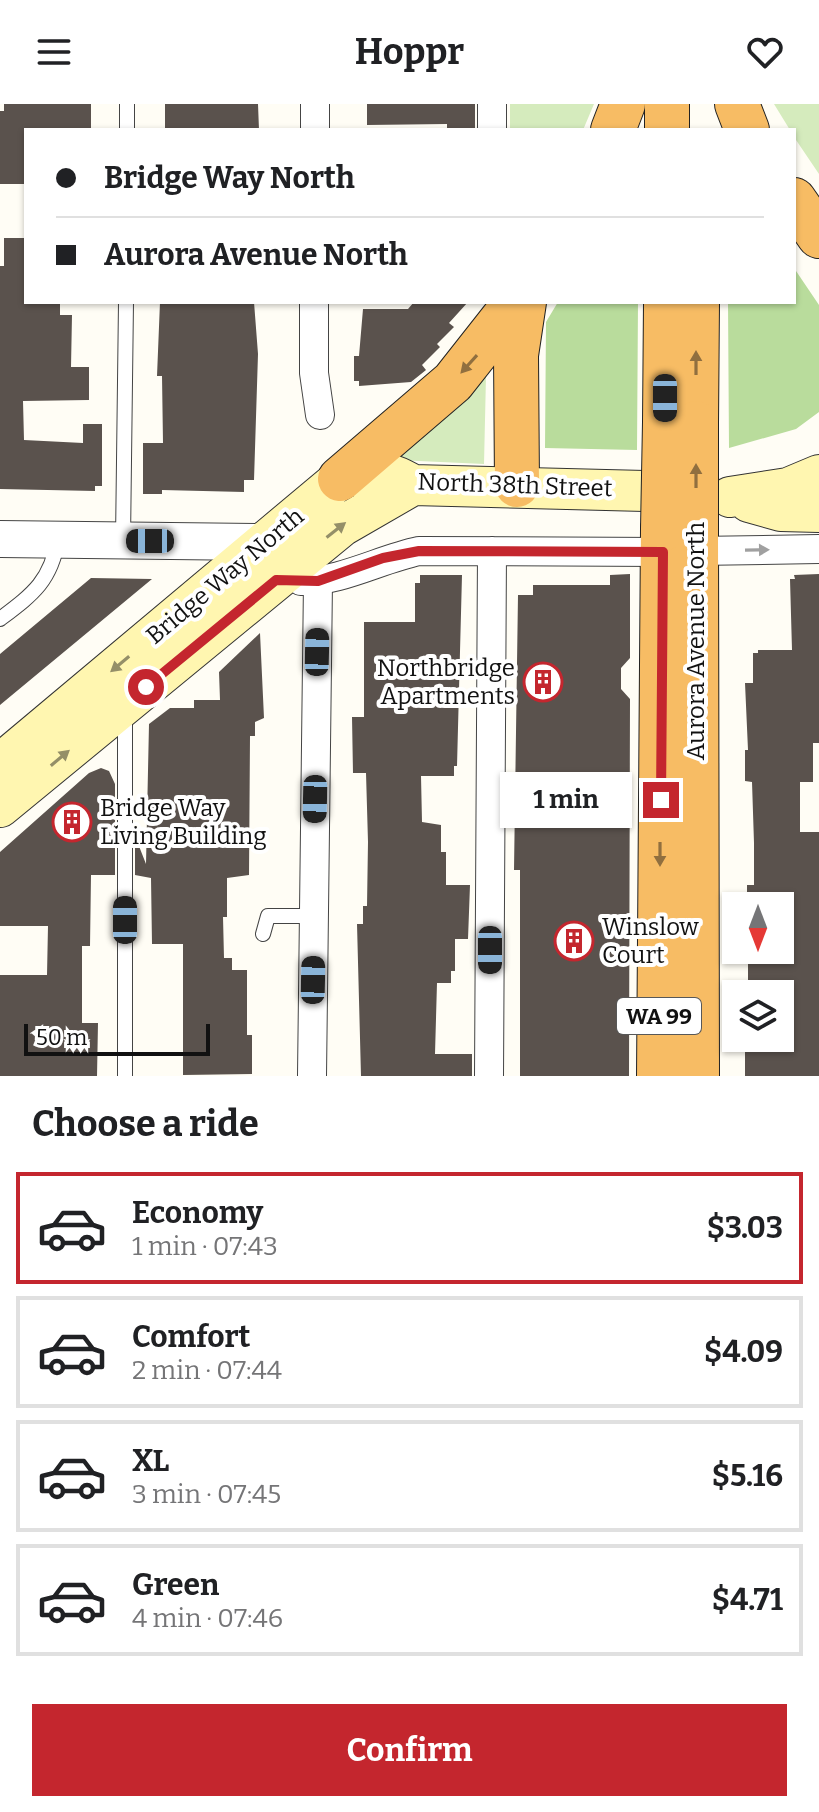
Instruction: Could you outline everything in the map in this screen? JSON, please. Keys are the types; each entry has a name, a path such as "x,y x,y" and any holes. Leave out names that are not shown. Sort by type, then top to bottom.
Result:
{"highway":[{"path":"614,128 623,104"},
{"path":"667,104 667,128"},
{"path":"698,104 698,128"},
{"path":"737,104 746,128"},
{"path":"796,203 819,236"},
{"name":"Aurora Avenue North","path":"666,304 680,423"},
{"name":"Aurora Avenue North","path":"659,1076 673,530 680,423 697,304"},
{"path":"340,479 453,382 510,307"},
{"path":"510,307 516,355 517,485"},
{"name":"Aurora Avenue North","path":"673,530 697,1076"}],"main road":[{"name":"North 38th Street","path":"340,479 367,472 390,471 413,485 517,485 673,530"},
{"path":"819,475 788,488 730,497 781,511 819,512"},
{"name":"Bridge Way North","path":"0,764 340,479"},
{"name":"Bridge Way North","path":"0,807 359,513 413,485"}],"street":[{"path":"315,104 315,128"},
{"path":"492,104 492,128"},
{"path":"314,304 314,373 320,415"},
{"name":"North 38th Street","path":"276,580 318,581 383,558 419,551 492,551 673,530 819,549"},
{"path":"0,539 266,542"},
{"path":"489,1076 492,551"},
{"path":"312,1076 318,581"}],"lane":[{"path":"127,104 127,128"},
{"path":"123,541 126,304"},
{"path":"0,619 33,594 53,567 58,539"},
{"path":"125,704 125,1076"},
{"path":"263,934 268,916 314,916"}],"green space":[{"path":"510,104 594,104 584,128 510,128"},
{"path":"774,104 819,104 819,174 796,140 796,128 789,128"},
{"path":"796,271 819,305 819,412 796,429 729,448 728,304 796,304"},
{"path":"557,304 638,304 637,450 545,448 546,322"},
{"path":"486,376 484,464 397,460"}],"building":[{"path":"4,104 91,104 91,128 24,128 24,184 0,184 0,111 4,111"},
{"path":"165,104 258,104 259,128 165,128"},
{"path":"367,104 475,104 475,128 447,128 447,124 367,125"},
{"path":"4,238 24,238 24,304 60,304 60,315 72,315 71,367 89,367 89,400 23,401 24,440 83,443 83,424 102,424 102,486 95,486 95,491 0,489 0,266 4,266"},
{"path":"160,304 254,304 258,354 254,480 244,480 244,492 162,490 162,494 143,494 143,443 163,443 162,376 157,376"},
{"path":"412,304 466,304 449,323 454,327 437,344 440,347 422,365 426,370 411,382 359,386 359,381 354,381 354,356 359,356 363,309 408,309"},
{"path":"630,574 630,658 621,668 621,689 630,699 629,1076 520,1076 520,870 514,870 518,595 533,595 533,585 610,585 610,575"},
{"path":"819,574 819,743 813,743 813,782 800,782 800,832 819,832 819,1076 745,1076 745,1052 794,1052 794,980 748,980 748,964 794,964 794,892 747,892 747,885 754,885 754,843 752,782 745,781 745,750 748,750 745,683 753,683 753,653 758,653 758,650 792,650 790,579 795,579 794,575"},
{"path":"420,575 462,575 457,766 454,766 454,776 421,776 422,822 441,825 441,852 446,852 446,885 470,885 468,939 455,939 455,971 451,971 451,983 437,983 435,1054 472,1054 472,1076 361,1076 357,924 363,924 363,906 367,906 368,842 366,773 353,773 352,717 364,717 364,622 415,622 415,583 420,583"},
{"path":"91,578 152,579 0,705 0,654"},
{"path":"260,633 264,718 255,722 255,736 250,736 249,875 227,878 227,917 223,917 224,958 232,958 232,970 247,970 247,1035 252,1035 252,1074 183,1075 183,944 152,944 151,878 135,875 135,836 146,864 149,724 170,708 194,708 194,700 220,700 219,672"},
{"path":"101,768 109,771 115,784 115,875 91,875 90,946 82,946 82,1023 98,1023 97,1076 0,1076 0,975 47,975 48,926 0,926 0,852 89,773"}],"place":[{"name":"Northbridge Apartments","path":"543,682"},
{"name":"Bridge Way Living Building","path":"72,822"},
{"name":"Winslow Court","path":"574,941"}],"route":[{"path":"146,687 276,580 318,581 362,568 383,558 419,551 663,552 661,800"}]}
